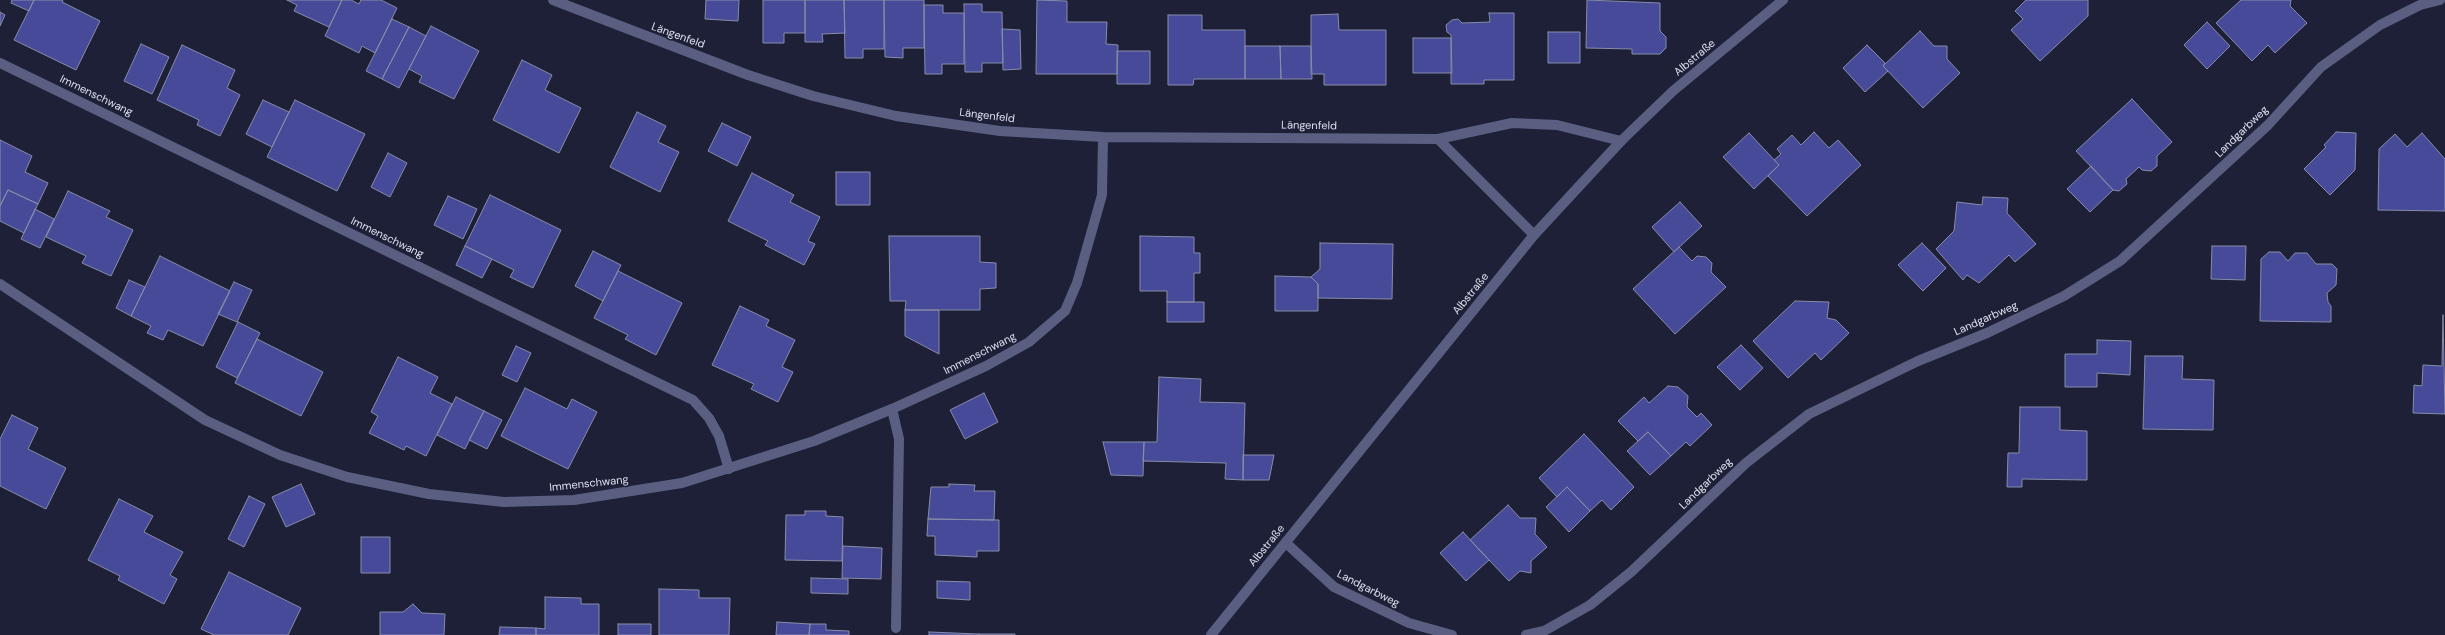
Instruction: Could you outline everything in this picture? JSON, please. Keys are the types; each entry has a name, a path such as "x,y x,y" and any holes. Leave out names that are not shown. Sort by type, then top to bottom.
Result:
{"street":[{"name":"Längenfeld","path":"553,0 748,75 813,96 896,116 1000,131 1103,136 1438,139 1512,123 1557,125 1621,141"},
{"name":"Albstraße","path":"1211,635 1534,235 1621,141 1673,91 1783,0"},
{"name":"Landgarbweg","path":"1526,635 1544,631 1590,605 1631,572 1746,463 1809,414 1918,361 1987,333 2064,296 2120,261 2268,125 2321,68 2380,25 2420,5 2440,0"},
{"name":"Immenschwang","path":"0,63 694,400 709,418 719,436 729,469"},
{"name":"Immenschwang","path":"0,284 205,420 280,455 347,477 429,494 504,502 574,500 633,492 682,483 814,441 892,409 986,366 1029,342 1065,311 1077,283 1102,195 1103,136"},
{"path":"1438,139 1534,235"},
{"path":"892,409 899,439 896,628"},
{"name":"Landgarbweg","path":"1286,543 1334,587 1409,623 1452,635"}],"building":[{"path":"12,0 34,0 29,11 11,3"},
{"path":"34,0 63,0 62,2 100,21 76,70 14,40"},
{"path":"287,0 342,0 329,27 294,11 297,5"},
{"path":"342,0 351,0 359,4 361,0 381,0 397,8 375,53 362,46 359,53 325,36"},
{"path":"706,0 739,0 738,21 705,19"},
{"path":"763,0 805,0 805,33 784,33 784,43 763,43"},
{"path":"805,0 844,0 845,33 822,34 823,42 805,42"},
{"path":"844,0 884,0 884,49 863,49 863,58 845,58"},
{"path":"884,0 924,0 924,48 903,48 903,58 885,57"},
{"path":"1037,0 1067,1 1067,22 1107,22 1106,44 1118,45 1117,74 1036,74"},
{"path":"1587,0 1660,3 1660,31 1666,37 1666,48 1660,54 1632,54 1632,49 1586,48"},
{"path":"2026,0 2088,0 2088,16 2040,61 2011,30 2023,19 2015,11"},
{"path":"2241,0 2291,0 2290,6 2307,23 2275,53 2268,45 2252,61 2216,23"},
{"path":"964,4 982,4 982,12 1002,12 1003,63 982,63 982,72 965,72"},
{"path":"924,5 943,5 943,13 964,13 964,64 942,64 942,74 925,74"},
{"path":"0,12 5,15 0,26"},
{"path":"1489,13 1514,13 1514,80 1484,80 1484,84 1451,84 1451,35 1447,32 1446,25 1452,20 1458,19 1462,23 1490,22"},
{"path":"1338,14 1339,30 1386,30 1386,85 1324,85 1324,74 1311,74 1311,15"},
{"path":"1168,15 1202,15 1202,30 1245,30 1245,79 1194,79 1193,85 1168,85"},
{"path":"392,19 409,27 382,79 366,71"},
{"path":"2207,22 2230,46 2207,69 2184,45"},
{"path":"431,26 479,51 454,99 419,82 422,76 409,69"},
{"path":"409,27 426,36 399,88 382,79"},
{"path":"1002,29 1020,30 1021,69 1003,70"},
{"path":"1920,31 1934,46 1947,46 1947,59 1960,73 1923,108 1883,66"},
{"path":"1548,32 1580,32 1580,63 1548,63"},
{"path":"1413,38 1451,38 1452,73 1413,73"},
{"path":"141,44 169,57 152,94 124,81"},
{"path":"182,45 235,70 227,88 240,95 220,136 197,125 199,120 157,100"},
{"path":"1867,45 1885,63 1883,66 1888,71 1865,92 1843,68"},
{"path":"1245,46 1280,46 1281,79 1245,79"},
{"path":"1280,46 1311,46 1312,79 1281,79"},
{"path":"1117,51 1150,51 1150,84 1117,84"},
{"path":"522,60 552,75 545,90 581,108 559,153 493,120"},
{"path":"2132,99 2172,142 2157,156 2157,166 2151,171 2142,170 2139,167 2126,179 2127,184 2119,191 2113,190 2076,151"},
{"path":"263,100 289,112 272,147 246,134"},
{"path":"295,100 365,134 337,191 267,157"},
{"path":"637,112 666,126 658,142 679,152 660,192 610,167"},
{"path":"722,123 751,137 737,166 708,151"},
{"path":"1814,132 1829,148 1838,140 1861,165 1807,216 1768,176 1779,165 1774,160 1781,154 1777,149 1792,135 1801,145"},
{"path":"2336,132 2356,133 2355,170 2330,195 2304,169 2326,147 2324,145"},
{"path":"1749,133 1779,165 1754,189 1723,157"},
{"path":"2422,133 2445,159 2445,211 2378,210 2379,149 2395,134 2407,147"},
{"path":"0,140 32,156 25,172 48,183 38,204 8,190 0,206"},
{"path":"388,153 407,163 390,197 371,187"},
{"path":"2091,166 2113,190 2090,212 2067,189"},
{"path":"836,172 870,172 870,205 836,205"},
{"path":"752,173 794,195 790,202 820,217 808,241 815,244 804,265 765,245 768,241 728,221"},
{"path":"8,190 38,204 24,233 0,221 0,206"},
{"path":"68,191 110,211 106,217 133,230 111,276 82,263 86,256 46,237"},
{"path":"490,195 561,230 533,288 510,277 514,270 465,246"},
{"path":"448,196 477,209 463,239 434,225"},
{"path":"1983,197 2008,198 2007,213 2036,244 2015,262 2009,255 1979,283 1967,275 1963,280 1936,249 1954,231 1957,202 1982,205"},
{"path":"1680,202 1702,226 1674,252 1652,227"},
{"path":"35,209 54,219 40,248 21,239"},
{"path":"889,236 980,236 980,262 996,263 996,288 980,289 980,310 905,310 906,301 890,301"},
{"path":"1140,236 1194,237 1194,253 1200,253 1200,273 1194,273 1194,302 1167,302 1167,291 1140,291"},
{"path":"1320,243 1393,244 1392,299 1318,298 1318,284 1311,277 1320,269"},
{"path":"1922,243 1946,268 1923,291 1898,265"},
{"path":"465,246 492,259 482,278 456,265"},
{"path":"2212,246 2246,246 2245,280 2211,279"},
{"path":"1679,247 1692,261 1697,256 1706,257 1712,263 1711,272 1726,287 1675,334 1633,289"},
{"path":"593,251 621,265 603,301 575,286"},
{"path":"2269,252 2280,252 2288,261 2295,253 2307,253 2316,264 2332,264 2337,269 2336,285 2327,293 2328,302 2331,306 2331,322 2260,321 2261,259"},
{"path":"160,256 230,291 203,346 168,330 163,340 147,333 151,326 131,316"},
{"path":"618,271 682,303 656,355 625,339 628,335 594,318"},
{"path":"1275,276 1311,277 1318,284 1318,311 1275,311"},
{"path":"129,280 145,287 131,316 116,308"},
{"path":"234,282 252,290 237,322 218,314"},
{"path":"1795,301 1829,302 1827,318 1836,320 1849,333 1821,360 1815,353 1788,378 1753,341"},
{"path":"1167,302 1204,302 1204,322 1167,322"},
{"path":"740,306 769,320 766,326 795,340 782,367 793,372 778,402 751,389 754,384 712,365"},
{"path":"905,310 939,310 939,354 905,336"},
{"path":"2443,315 2445,414 2413,413 2414,385 2422,386 2423,365 2442,366"},
{"path":"238,322 260,333 237,378 216,367"},
{"path":"257,339 323,372 301,416 235,383"},
{"path":"2097,340 2131,341 2130,375 2097,373 2097,387 2065,387 2065,354 2097,354"},
{"path":"1741,345 1763,368 1740,390 1717,367"},
{"path":"516,346 531,353 517,382 502,375"},
{"path":"2145,356 2183,356 2182,379 2214,380 2213,430 2143,429"},
{"path":"398,357 438,377 430,393 452,404 426,456 406,446 404,450 369,433 378,416 371,412"},
{"path":"1159,377 1201,379 1200,402 1245,403 1243,480 1225,479 1226,463 1143,461 1144,442 1157,442"},
{"path":"1668,386 1678,387 1688,396 1687,407 1697,417 1701,413 1712,425 1690,446 1686,442 1671,456 1648,432 1638,441 1618,421 1644,397 1649,403"},
{"path":"525,388 567,409 572,399 597,412 568,469 501,436"},
{"path":"984,393 998,422 965,439 950,410"},
{"path":"456,397 484,411 465,449 437,435"},
{"path":"2020,407 2060,407 2060,430 2087,431 2087,480 2022,479 2022,487 2007,487 2008,453 2019,453"},
{"path":"484,411 502,420 487,449 469,440"},
{"path":"12,415 38,428 28,449 66,468 46,509 0,486 0,439"},
{"path":"1648,432 1671,456 1650,475 1627,451"},
{"path":"1584,434 1634,487 1611,510 1602,500 1590,511 1567,487 1557,497 1539,478"},
{"path":"1103,442 1144,442 1143,476 1111,475"},
{"path":"1243,455 1274,455 1269,480 1243,480"},
{"path":"301,484 315,514 286,527 272,497"},
{"path":"949,484 975,485 974,491 995,491 994,520 928,519 931,487 949,487"},
{"path":"1567,487 1590,511 1569,532 1546,507"},
{"path":"249,496 265,504 244,547 228,539"},
{"path":"119,499 153,516 144,532 183,552 170,575 177,579 164,604 118,580 120,576 88,560"},
{"path":"1508,505 1520,518 1536,518 1535,534 1547,547 1531,561 1531,573 1520,571 1509,581 1470,540"},
{"path":"805,511 826,511 826,516 843,517 842,561 785,560 786,515 805,515"},
{"path":"928,519 999,520 999,551 977,551 977,557 935,555 935,536 927,536"},
{"path":"1463,532 1489,560 1466,581 1440,553"},
{"path":"361,537 390,537 390,573 361,573"},
{"path":"843,546 882,548 881,579 842,578"},
{"path":"229,572 301,608 288,635 214,635 201,629"},
{"path":"811,578 848,579 848,594 811,593"},
{"path":"937,581 970,582 970,600 937,598"},
{"path":"659,589 699,590 699,598 730,598 729,635 659,635"},
{"path":"545,597 581,598 581,604 599,604 599,635 536,635 536,628 545,629"},
{"path":"413,604 422,613 445,614 444,635 380,635 380,612 403,612"},
{"path":"777,622 810,624 809,635 776,635"},
{"path":"618,624 651,624 651,635 618,635"},
{"path":"810,624 826,624 826,630 849,631 849,635 809,635"},
{"path":"500,627 536,628 536,635 499,635"},
{"path":"929,632 979,634 979,635 929,635"},
{"path":"1015,634 1015,635 979,635"}]}
